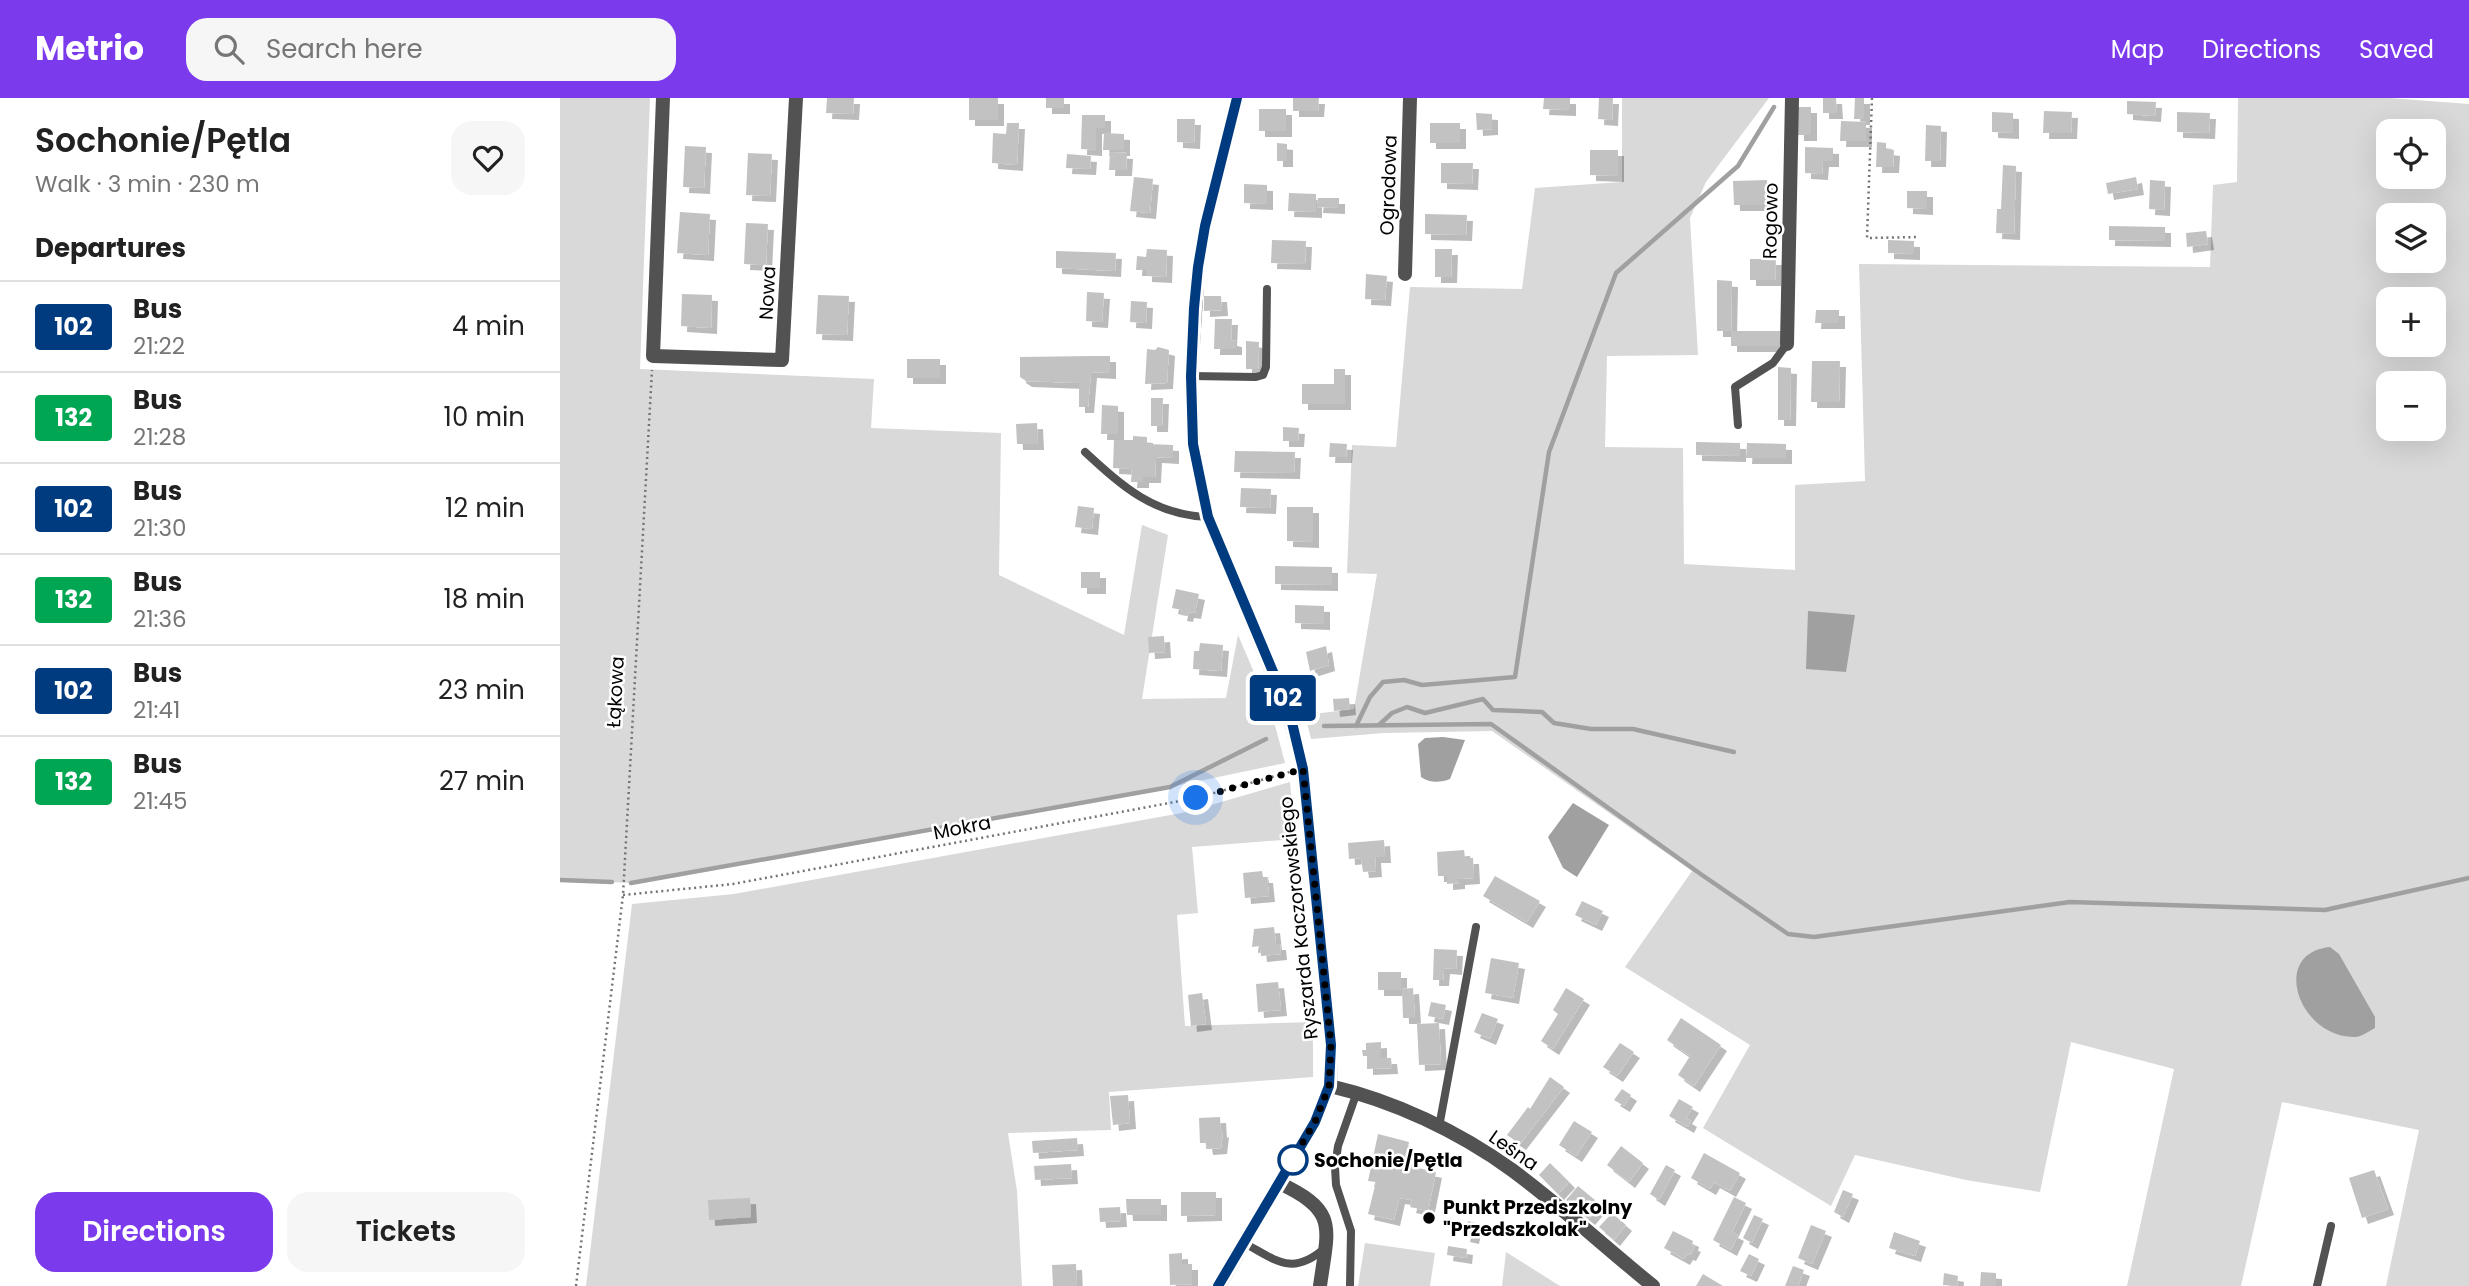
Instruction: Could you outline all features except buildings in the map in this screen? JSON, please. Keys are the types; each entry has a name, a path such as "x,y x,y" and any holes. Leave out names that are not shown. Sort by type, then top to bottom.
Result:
{"street":[{"path":"653,356 663,98"},
{"name":"Nowa","path":"653,356 782,360 796,98"},
{"name":"Ryszarda Kaczorowskiego","path":"1237,98 1205,226 1198,267 1191,376 1193,444 1208,517 1289,710 1303,769 1331,1045 1329,1086 1315,1122 1279,1182"},
{"name":"Ogrodowa","path":"1405,274 1410,98"},
{"name":"Rogowo","path":"1787,344 1792,98"},
{"name":"Leśna","path":"1329,1086 1368,1094 1439,1126 1513,1171 1653,1286"},
{"path":"1219,1286 1279,1182 1302,1193 1322,1212 1327,1223 1321,1286"}],"lane":[{"path":"1191,376 1263,375 1266,367 1267,289"},
{"path":"1738,425 1735,387 1773,363 1787,344"},
{"path":"1085,452 1132,494 1184,516 1208,517"},
{"path":"1439,1126 1476,927"},
{"path":"1350,1286 1351,1231 1336,1185 1335,1167 1338,1146 1357,1092"},
{"path":"2317,1286 2331,1226"},
{"path":"1244,1243 1271,1259 1294,1265 1306,1262 1326,1247"}],"path":[{"path":"1872,98 1867,238 1919,237"},
{"name":"Łąkowa","path":"576,1286 623,895 653,356"},
{"name":"Mokra","path":"623,895 733,884 1196,798 1303,769"}],"shaded area":[{"path":"560,98 650,98 640,369 874,379 871,428 1001,433 999,575 1124,635 1142,525 1168,535 1142,699 1226,698 1238,635 1272,714 1285,763 1170,787 631,883 560,880"},
{"path":"1622,98 1769,98 1706,182 1690,218 1698,355 1607,356 1605,447 1683,448 1684,564 1795,570 1795,485 1865,481 1859,264 2210,267 2213,185 2237,182 2238,98 2390,98 2469,104 2469,1286 2386,1286 2419,1130 2282,1102 2241,1286 2127,1286 2174,1069 2071,1042 2040,1192 1966,1180 1855,1155 1831,1206 1703,1128 1750,1045 1625,967 1692,871 1492,731 1384,733 1311,739 1305,715 1354,709 1377,574 1347,573 1352,445 1396,447 1410,287 1522,289 1535,188 1622,182"},
{"path":"1808,611 1855,615 1846,672 1806,669"},
{"path":"1425,738 1465,740 1450,779 1439,782 1421,777 1418,744"},
{"path":"1290,782 1295,839 1192,847 1198,913 1177,915 1185,1026 1313,1022 1313,1077 1109,1092 1111,1130 1008,1133 1017,1191 1022,1286 586,1286 632,904 734,894 1187,812"},
{"path":"1573,803 1609,825 1577,877 1563,868 1548,837"},
{"path":"2330,947 2339,954 2375,1017 2375,1028 2360,1036 2335,1034 2319,1024 2306,1011 2299,995 2296,978 2300,964 2311,953"},
{"path":"1365,1243 1435,1253 1430,1286 1358,1286"},
{"path":"1506,1252 1560,1286 1502,1286"}],"waterway":[{"path":"1356,726 1370,697 1383,682 1404,680 1422,685 1515,677 1549,452 1616,273 1738,166 1774,107"},
{"path":"1379,725 1392,713 1407,707 1425,713 1483,699 1493,710 1542,712 1554,723 1591,729 1633,729 1734,752"},
{"path":"1324,726 1491,724 1788,934 1814,937 2070,902 2325,910 2469,878"},
{"path":"631,883 1170,787 1266,739"},
{"path":"560,880 612,882"}],"bus line":[{"name":"102","path":"1218,1286 1315,1122 1329,1086 1331,1045 1303,769 1289,710 1208,517 1193,444 1191,376 1198,267 1205,226 1237,98"}],"place":[{"name":"Sochonie/Pętla","path":"1293,1160"},
{"name":"Punkt Przedszkolny \"Przedszkolak\"","path":"1429,1218"}],"route":[{"path":"1196,798 1303,769 1331,1045 1329,1086 1315,1122 1291,1162 1293,1160"}]}
